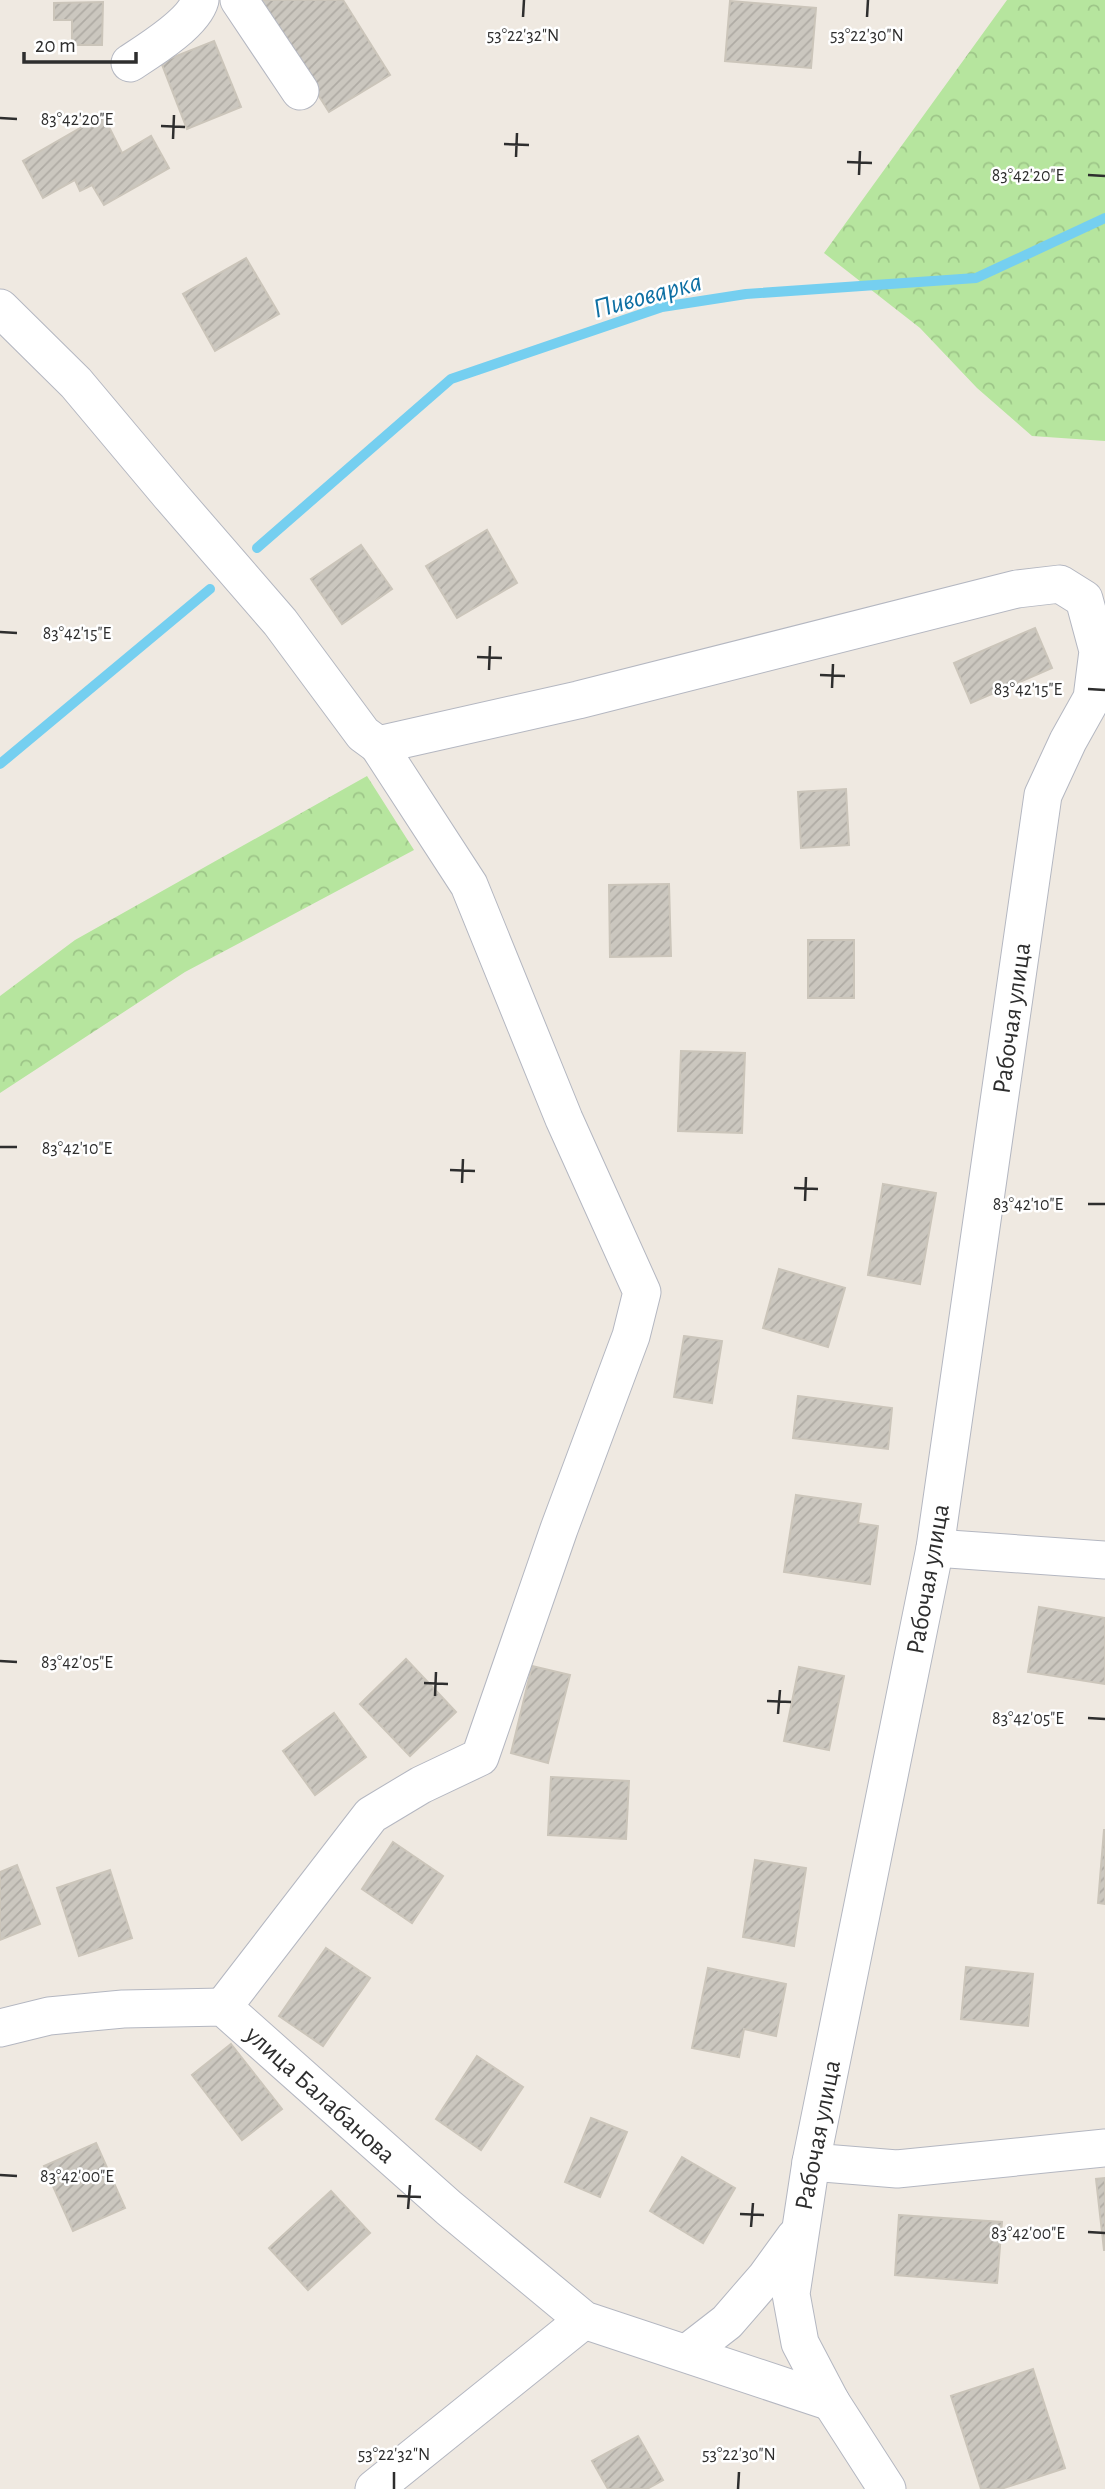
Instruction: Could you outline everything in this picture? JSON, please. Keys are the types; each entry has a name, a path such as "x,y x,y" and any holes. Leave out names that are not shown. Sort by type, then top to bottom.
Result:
{"street":[{"path":"130,63 173,33 198,6 200,0"},
{"path":"239,0 300,91"},
{"path":"0,308 76,383 280,622 363,734 377,745 469,885 564,1119 642,1292 632,1336 559,1530 480,1757 421,1785 371,1815 223,2007"},
{"path":"377,745 578,700 1017,589 1060,584 1095,590"},
{"name":"Рабочая улица","path":"887,2489 831,2402 800,2343 791,2294 798,2232 811,2162 935,1548 1043,795 1092,698 1098,651 1095,590"},
{"path":"935,1548 1105,1560"},
{"name":"улица Балабанова","path":"0,2028 61,2015 123,2009 223,2007 449,2208 584,2320 831,2402"},
{"path":"811,2162 897,2169 1105,2148"},
{"path":"687,2353 727,2322 766,2277 798,2232"},
{"path":"374,2489 584,2320"}],"green space":[{"path":"1007,0 1105,0 1105,441 1032,436 977,388 920,328 824,253"},
{"path":"367,776 414,850 185,972 0,1093 0,996 75,940"}],"building":[{"path":"258,0 343,0 390,75 329,112"},
{"path":"730,1 816,8 811,68 725,61"},
{"path":"103,2 102,45 72,45 72,20 54,20 54,3"},
{"path":"214,41 241,107 187,129 161,62"},
{"path":"103,115 122,153 151,136 169,168 104,205 92,185 80,191 75,180 43,198 23,161"},
{"path":"246,258 279,314 215,351 183,294"},
{"path":"487,530 517,583 457,618 426,566"},
{"path":"361,545 392,589 342,624 311,579"},
{"path":"1035,628 1052,668 971,703 954,663"},
{"path":"846,789 849,845 801,848 798,792"},
{"path":"669,884 671,956 610,957 609,885"},
{"path":"808,940 854,940 854,998 808,998"},
{"path":"681,1051 745,1053 742,1133 678,1131"},
{"path":"883,1184 936,1193 920,1284 868,1275"},
{"path":"779,1269 845,1288 828,1347 763,1328"},
{"path":"684,1336 722,1341 712,1403 674,1397"},
{"path":"798,1396 892,1408 888,1449 793,1438"},
{"path":"796,1495 861,1504 858,1523 878,1526 870,1584 784,1572"},
{"path":"1039,1607 1105,1618 1105,1684 1028,1672"},
{"path":"406,1659 456,1712 410,1756 360,1704"},
{"path":"532,1666 570,1675 548,1763 511,1753"},
{"path":"799,1667 844,1676 829,1750 784,1741"},
{"path":"334,1713 366,1757 315,1795 283,1751"},
{"path":"551,1777 629,1781 626,1839 548,1835"},
{"path":"1105,1830 1105,1904 1098,1903"},
{"path":"393,1842 443,1876 412,1923 362,1889"},
{"path":"755,1860 806,1868 794,1946 743,1937"},
{"path":"17,1865 40,1924 0,1940 0,1872"},
{"path":"110,1870 132,1938 79,1956 57,1888"},
{"path":"326,1948 370,1978 323,2046 279,2016"},
{"path":"966,1967 1033,1974 1028,2026 961,2019"},
{"path":"708,1968 786,1984 776,2036 744,2029 739,2057 692,2048"},
{"path":"231,2044 282,2109 242,2140 192,2075"},
{"path":"477,2056 523,2087 481,2150 436,2119"},
{"path":"591,2118 627,2132 600,2197 565,2182"},
{"path":"96,2143 125,2208 73,2231 44,2166"},
{"path":"682,2157 735,2188 703,2243 650,2211"},
{"path":"1105,2178 1105,2250 1104,2250 1096,2179"},
{"path":"331,2191 370,2233 308,2290 269,2248"},
{"path":"899,2215 1002,2222 997,2283 895,2275"},
{"path":"1033,2369 1065,2468 1001,2489 981,2489 951,2396"},
{"path":"638,2436 663,2480 647,2489 608,2489 592,2461"}],"waterway":[{"name":"Пивоварка","path":"257,548 451,379 662,307 746,294 976,278 1105,218"},
{"name":"Пивоварка","path":"0,764 210,589"}]}
